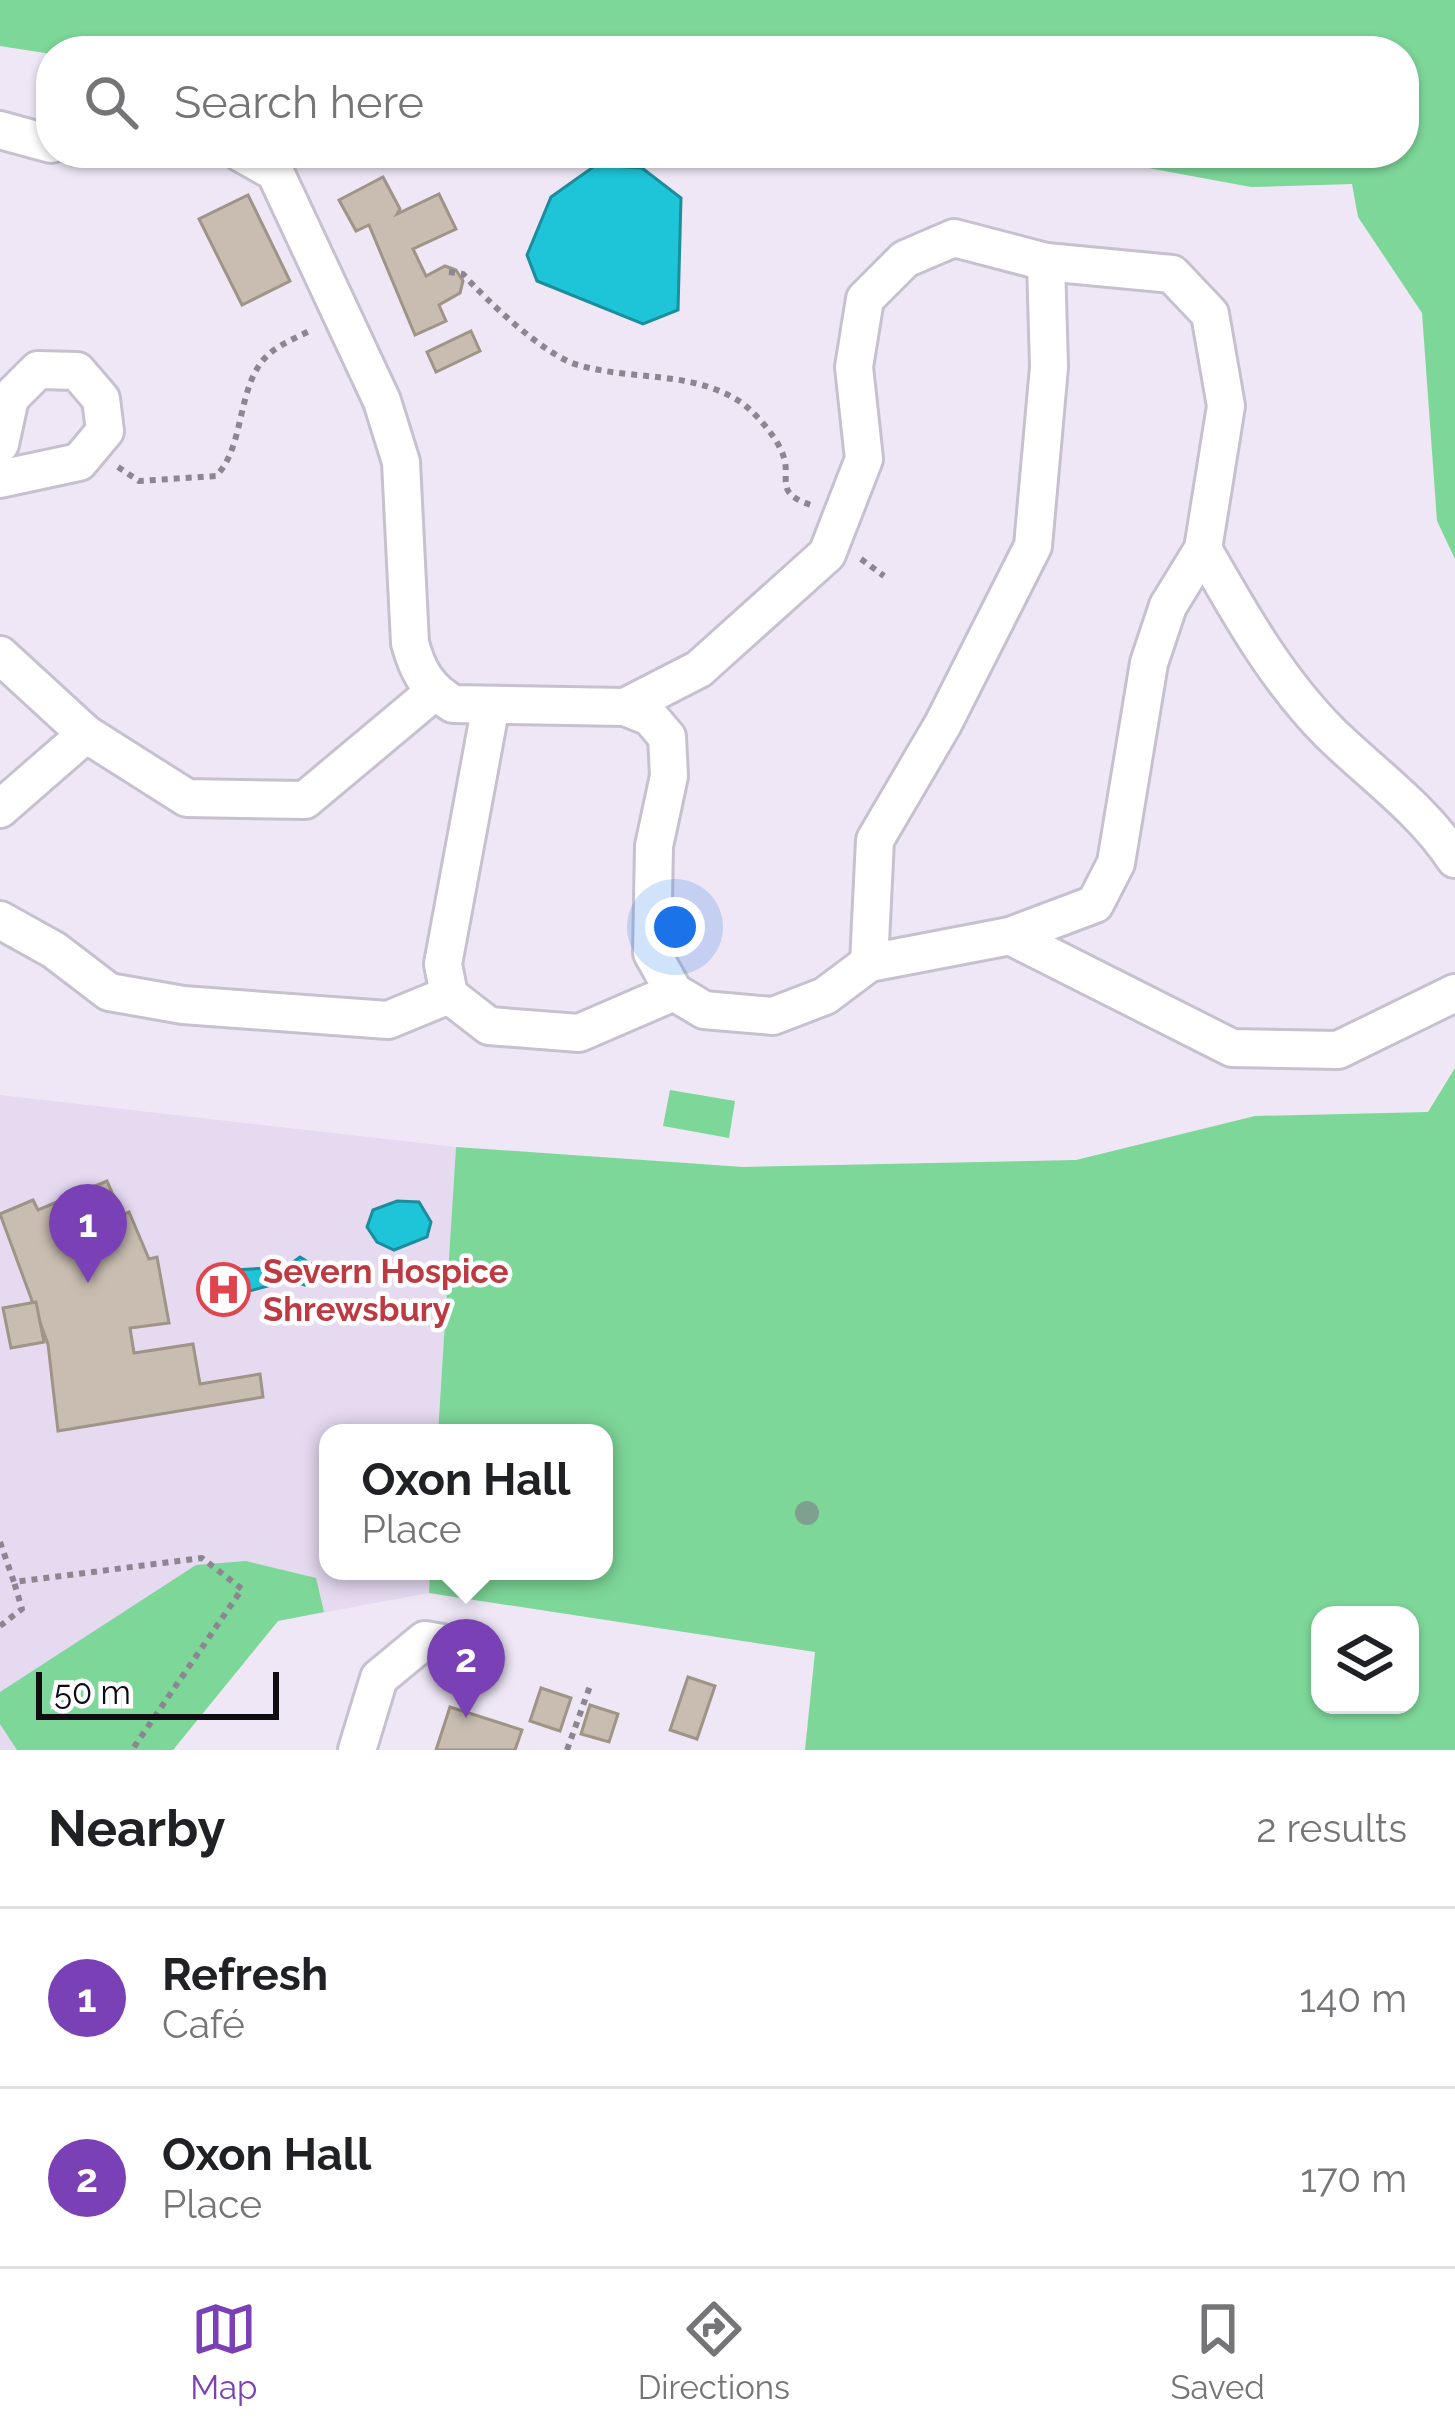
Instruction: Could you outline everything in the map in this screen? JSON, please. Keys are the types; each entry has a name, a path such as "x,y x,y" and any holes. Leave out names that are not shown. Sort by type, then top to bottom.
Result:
{"street":[{"path":"0,130 36,140"},
{"path":"267,168 274,172 382,401 401,462 410,643 418,670 434,692 453,704 625,707 650,717 667,737 669,776 654,846 652,953 674,992 704,1010 773,1016 825,996 868,963 1010,936 1095,904 1116,863 1149,663 1168,606 1203,549 1226,406 1210,314 1172,274 1046,262 954,238 905,259 865,298 854,367 864,459 846,516 827,554 699,670 625,707"},
{"path":"868,963 875,840 943,724 1033,546 1049,367 1046,262"},
{"path":"0,444 10,398 38,370 77,371 100,400 105,431 79,462 0,479"},
{"path":"1203,549 1255,641 1328,731 1436,830 1455,859"},
{"path":"0,656 86,734 187,798 305,800 434,692"},
{"path":"491,704 443,964 449,994 489,1027 579,1033 674,992"},
{"path":"0,809 86,734"},
{"path":"0,920 54,950 109,992 183,1005 388,1019 449,994"},
{"path":"1010,936 1232,1048 1338,1050 1455,992"},
{"path":"357,1750 379,1678 425,1640 475,1649"}],"path":[{"path":"449,272 463,274 486,300 573,364 638,376 675,376 743,404 783,453 784,486 794,500 846,516"},
{"path":"92,446 139,481 216,476 230,462 236,431 266,355 341,314"},
{"path":"0,1542 22,1609 0,1626"},
{"path":"14,1582 202,1558 242,1589 132,1750"},
{"path":"567,1750 590,1687"}],"shaded area":[{"name":"Severn Hospice Shrewsbury","path":"0,1095 456,1147 439,1424 319,1424 319,1580 430,1580 429,1593 278,1621 173,1750 0,1750"}],"green space":[{"path":"0,0 1455,0 1455,559 1437,521 1422,313 1358,217 1352,184 1251,187 1148,168 1419,168 1419,36 36,36 36,52 0,46"},
{"path":"1455,1068 1455,1750 805,1750 815,1652 429,1593 430,1580 613,1580 613,1424 439,1424 456,1147 743,1167 1076,1160 1255,1116 1428,1112"},
{"path":"670,1090 735,1101 729,1138 663,1126"},
{"path":"246,1561 316,1578 324,1612 278,1621 173,1750 17,1750 0,1724 0,1692 196,1565"}],"water":[{"path":"592,168 642,168 681,198 678,310 643,324 537,281 527,255 551,197"},
{"path":"397,1201 419,1202 431,1222 427,1237 394,1250 377,1242 367,1227 373,1210"},
{"path":"300,1257 314,1266 315,1274 305,1285 290,1280 220,1299 200,1288 215,1271 286,1267"}],"building":[{"path":"383,177 400,209 397,214 439,194 456,229 413,249 426,276 445,266 456,270 463,281 460,293 439,305 446,321 415,335 369,225 356,231 339,200"},
{"path":"248,195 290,281 242,305 199,219"},
{"path":"471,331 480,351 436,372 427,352"},
{"path":"107,1181 122,1215 129,1212 149,1259 157,1257 169,1323 130,1328 134,1353 193,1344 200,1384 260,1374 263,1397 58,1431 48,1344 0,1214 33,1200 38,1210"},
{"path":"36,1302 44,1342 11,1348 3,1308"},
{"path":"688,1677 715,1686 697,1739 670,1730"},
{"path":"541,1688 571,1698 560,1731 530,1721"},
{"path":"590,1705 618,1714 609,1742 581,1734"},
{"path":"450,1707 522,1730 515,1750 436,1750"}],"place":[{"name":"Refresh","path":"88,1283"},
{"name":"Severn Hospice Shrewsbury","path":"224,1290"},
{"name":"Oxon Hall","path":"466,1718"}]}
